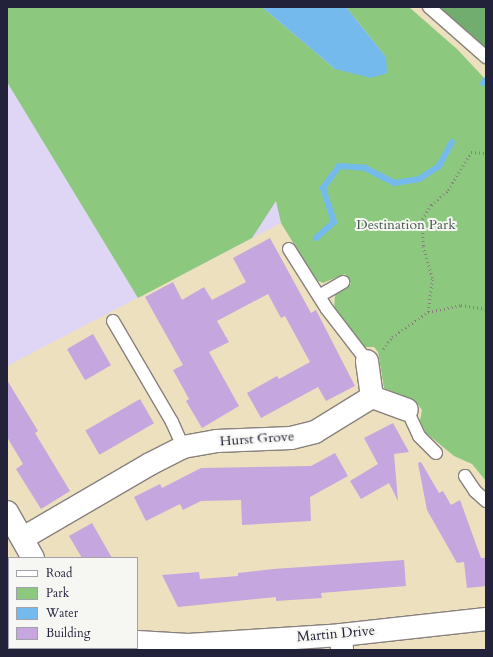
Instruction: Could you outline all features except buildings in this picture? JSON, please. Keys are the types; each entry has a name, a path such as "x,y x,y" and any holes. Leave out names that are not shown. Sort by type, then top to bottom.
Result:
{"street":[{"path":"367,361 372,397 407,410"},
{"name":"Hurst Grove","path":"23,538 150,464 183,447 217,441 291,438 309,433 372,397"},
{"path":"7,512 32,557"},
{"name":"Martin Drive","path":"138,642 188,645 341,642 486,619"}],"lane":[{"path":"429,7 486,57"},
{"path":"289,249 319,296 367,361"},
{"path":"319,296 343,282"},
{"path":"113,321 172,422 183,447"},
{"path":"407,410 419,436 436,453"},
{"path":"465,476 475,491 486,501"}],"path":[{"path":"428,312 432,278 423,246 422,219 431,205 448,190 471,152 486,153"},
{"path":"367,361 379,354 392,337 428,312 461,305 486,309"}],"shaded area":[{"path":"7,7 277,201 281,223 7,366"}],"green space":[{"name":"Destination Park","path":"7,7 262,7 335,69 386,57 346,7 409,7 458,50 486,80 486,481 472,464 454,456 426,433 420,421 422,410 416,402 384,388 378,352 374,347 363,347 334,309 335,295 351,284 345,274 323,283 316,280 281,223 276,201 252,238 138,298 7,82"},
{"path":"437,7 486,7 486,50 471,35"}],"water":[{"path":"262,7 346,7 386,57 387,73 371,78 335,69"}],"waterway":[{"path":"483,83 486,80"},
{"path":"316,238 334,222 323,188 339,166 365,168 394,183 419,179 439,166 452,142"}]}
